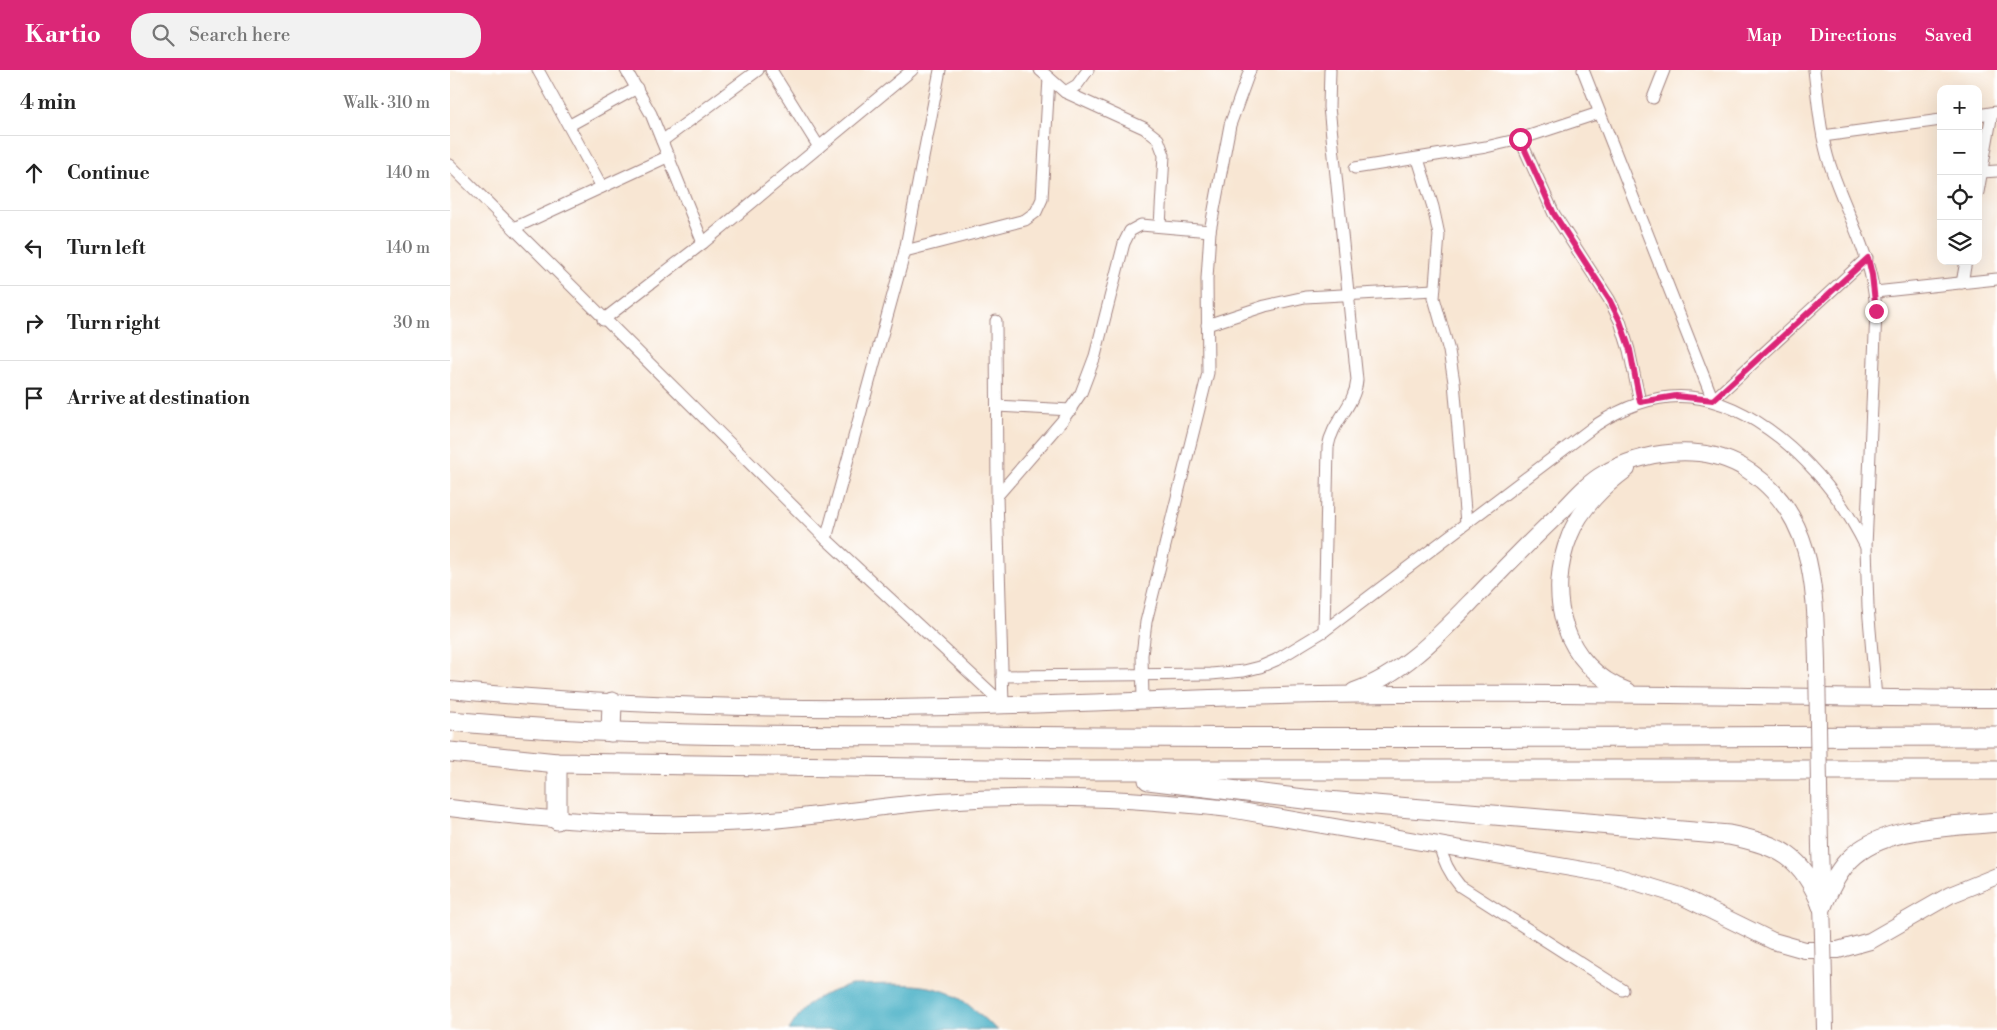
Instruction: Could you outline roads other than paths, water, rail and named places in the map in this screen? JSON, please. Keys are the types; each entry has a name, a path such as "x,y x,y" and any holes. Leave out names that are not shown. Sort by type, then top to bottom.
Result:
{"highway":[{"path":"611,732 612,702"},
{"path":"450,721 527,728 611,732 1066,737 1997,736"},
{"path":"1065,770 1066,737"},
{"path":"450,752 557,763 1065,770 1997,770"},
{"path":"557,763 557,820"},
{"path":"1065,770 1304,800 1729,835 1777,848 1795,861 1808,876 1822,906"},
{"path":"1822,906 1835,878 1850,859 1865,848 1911,831 1997,822"}],"main road":[{"path":"1324,695 1350,692 1372,685 1411,658 1447,627 1602,474 1660,454 1682,452 1708,454 1732,461 1757,476 1774,491 1789,510 1801,535 1814,583 1826,1030"},
{"path":"1637,694 1608,684 1589,668 1575,648 1564,621 1559,591 1561,562 1570,533 1586,508 1603,490 1639,460"},
{"path":"450,690 530,698 612,702 820,708 1324,695 1637,694 1997,699"},
{"path":"450,808 557,820 663,824 748,822 937,801 1054,796 1113,798 1230,809 1612,875 1647,884 1681,896 1788,947 1822,952 1854,947 1870,941 1950,895 1997,876"}],"street":[{"path":"538,70 570,125 602,187"},
{"path":"626,70 637,88 662,140 703,243"},
{"path":"662,140 758,70"},
{"path":"771,70 819,147"},
{"path":"604,320 703,243 912,70"},
{"path":"826,539 905,251 940,70"},
{"path":"1040,70 1065,92 1144,128 1158,139 1164,156 1160,226"},
{"path":"1065,92 1077,85 1088,70"},
{"path":"1143,700 1146,622 1208,373 1210,231 1230,125 1250,70"},
{"path":"1324,630 1328,447 1335,424 1354,395 1357,380 1329,107 1330,70"},
{"path":"1583,70 1713,400"},
{"path":"1652,98 1664,70"},
{"path":"1814,70 1823,136 1834,176 1868,258 1875,292 1876,311 1866,548 1876,698"},
{"path":"905,251 1025,220 1036,212 1043,192 1049,78"},
{"path":"570,125 637,88"},
{"path":"1982,114 1995,112 1982,172 1997,170"},
{"path":"1355,168 1418,159 1520,139 1600,113"},
{"path":"1823,136 1937,121"},
{"path":"1520,139 1554,214 1609,299 1620,321 1630,350 1640,402"},
{"path":"514,228 669,156"},
{"path":"1418,159 1433,207 1439,236 1438,264 1434,290 1435,306 1449,350 1454,382 1466,523"},
{"path":"450,165 826,539 1003,704"},
{"path":"997,496 1071,410 1089,375 1126,237 1135,227 1160,226 1210,231"},
{"path":"1713,400 1868,258"},
{"path":"1962,283 1965,265"},
{"path":"1875,292 1997,279"},
{"path":"1208,325 1285,301 1348,294 1434,290"},
{"path":"996,321 997,496 1003,704"},
{"path":"1002,676 1211,674 1244,671 1276,660 1324,630 1596,425 1640,402 1676,396 1713,400 1731,406 1764,426 1805,460 1840,500 1866,548"},
{"path":"997,406 1071,410"},
{"path":"1439,844 1443,860 1450,874 1460,886 1623,990"}],"water":[{"path":"893,984 937,989 950,993 962,1000 998,1030 789,1030 808,1005 830,992 851,985"}]}
